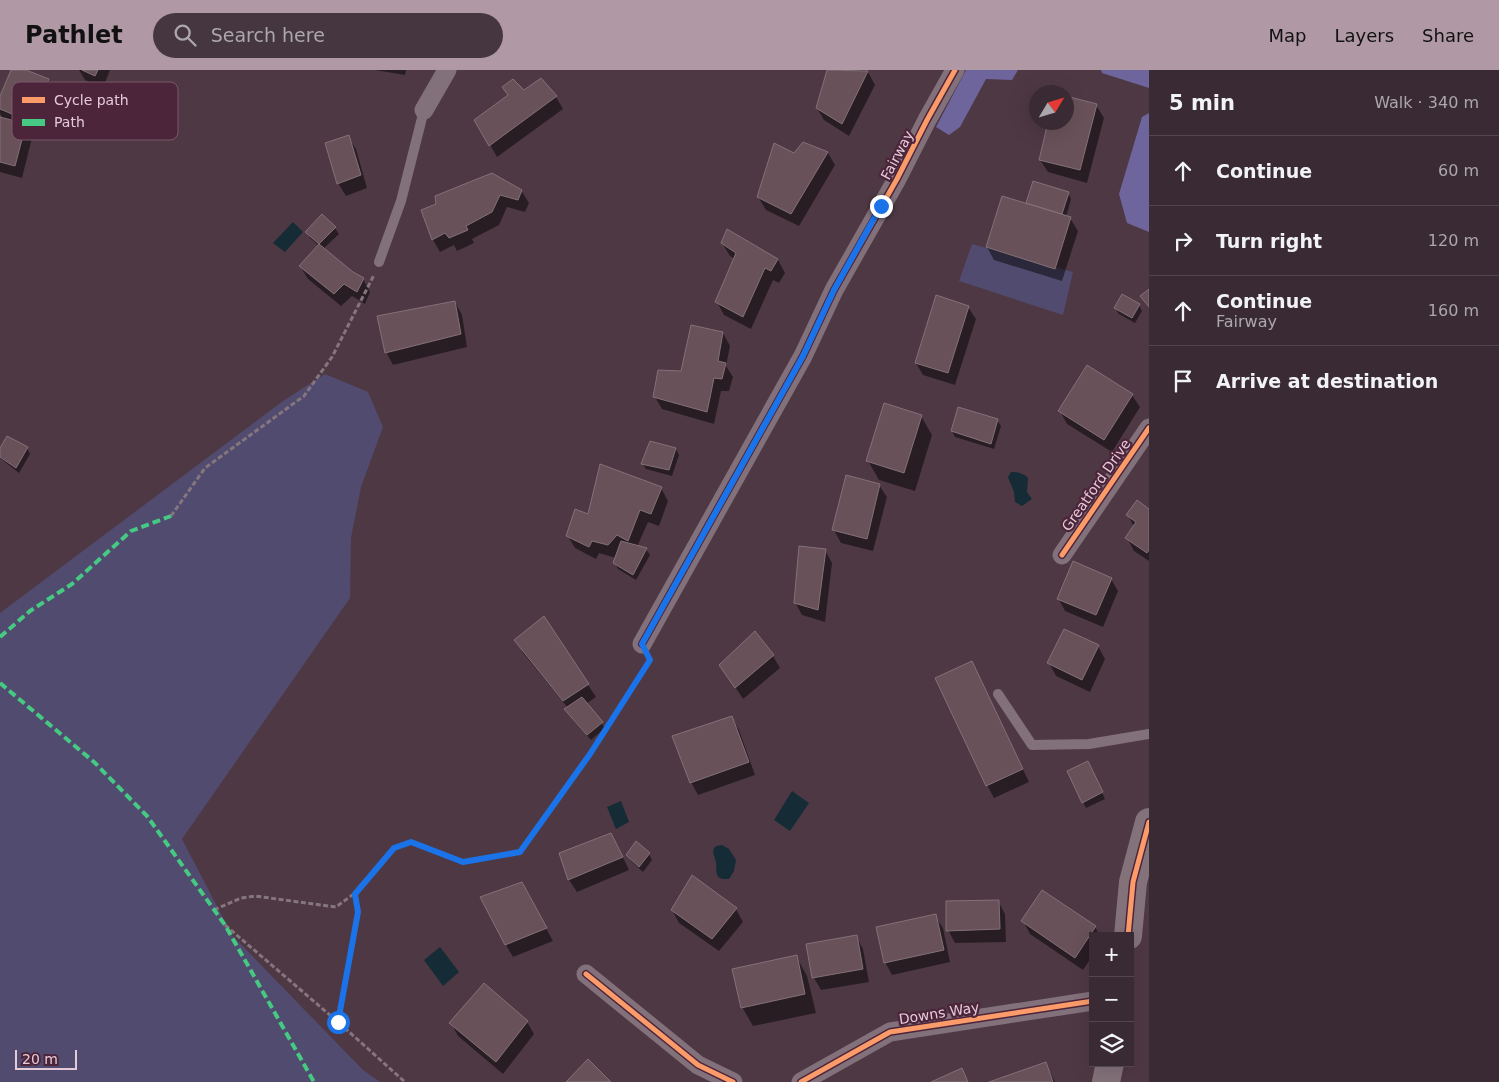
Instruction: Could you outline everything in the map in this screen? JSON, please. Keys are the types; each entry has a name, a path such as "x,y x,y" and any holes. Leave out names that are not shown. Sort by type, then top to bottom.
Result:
{"street":[{"path":"424,110 447,70"},
{"name":"Fairway","path":"642,644 803,356 834,290 898,179 927,120 955,70"},
{"name":"Greatford Drive","path":"1062,555 1149,428"},
{"path":"1128,932 1133,882 1149,822"},
{"path":"586,974 698,1065 734,1082"},
{"name":"Downs Way","path":"801,1082 890,1032 1089,1001"},
{"path":"1106,1082 1109,1067"}],"lane":[{"path":"379,262 401,201 424,110"},
{"path":"998,694 1032,745 1089,744 1149,734"}],"path":[{"path":"171,516 205,468 304,396 332,357 376,272 379,262"},
{"path":"214,910 241,898 255,896 336,907 355,894 394,848 411,842 463,862 520,852 590,754 650,660 642,644"},
{"path":"338,1022 358,912 355,894"},
{"path":"224,925 405,1082"}],"shaded area":[{"path":"966,70 1018,70 1012,80 986,79 960,127 949,135 936,127"},
{"path":"1101,70 1149,70 1149,88 1102,73"},
{"path":"1149,113 1149,232 1127,223 1119,194 1142,117"},
{"path":"972,244 1073,272 1063,315 959,281"},
{"path":"325,374 368,392 383,427 361,487 351,538 350,598 182,839 232,935 363,1070 380,1082 0,1082 0,613 283,401"}],"water":[{"path":"293,222 303,232 285,252 273,243"},
{"path":"1011,472 1020,473 1028,478 1027,492 1032,499 1022,506 1015,502 1014,492 1008,477"},
{"path":"792,791 809,803 790,831 774,820"},
{"path":"621,801 629,822 616,829 607,807"},
{"path":"722,845 729,849 736,860 734,871 729,879 721,878 717,875 713,850 716,846"},
{"path":"440,947 459,972 443,986 424,960"}],"building":[{"path":"11,70 26,70 49,79 48,82 12,82 12,114 0,109 0,96"},
{"path":"82,70 98,70 95,76"},
{"path":"827,70 868,71 842,124 816,108"},
{"path":"541,78 557,96 489,146 474,120 508,95 502,87 513,79 524,90"},
{"path":"1074,98 1097,104 1080,170 1039,160 1046,130 1074,130"},
{"path":"0,117 12,120 12,140 22,140 15,166 0,162"},
{"path":"349,135 361,175 337,184 325,143"},
{"path":"803,142 828,152 791,214 757,197 774,143 794,153"},
{"path":"492,173 522,190 518,200 500,195 492,212 466,226 468,230 449,238 445,233 432,240 421,210 436,204 435,196"},
{"path":"1033,181 1069,192 1062,214 1026,203"},
{"path":"1002,196 1071,217 1055,269 986,247"},
{"path":"322,214 336,227 319,244 305,232"},
{"path":"727,229 778,259 771,271 765,268 743,317 715,302 736,253 721,243"},
{"path":"319,244 353,272 364,278 357,292 344,284 334,294 299,266"},
{"path":"1149,289 1149,307 1140,296"},
{"path":"1122,294 1140,304 1132,318 1114,308"},
{"path":"936,295 969,306 948,373 915,363"},
{"path":"455,301 461,334 385,353 377,316"},
{"path":"691,325 723,332 718,361 726,363 722,379 714,378 707,412 653,397 658,370 681,371"},
{"path":"1087,365 1133,394 1104,440 1058,411"},
{"path":"884,403 922,415 904,473 866,461"},
{"path":"958,407 998,419 991,444 951,431"},
{"path":"7,436 28,447 16,468 0,457 0,448"},
{"path":"650,441 676,448 669,470 641,464"},
{"path":"600,464 662,487 651,514 640,510 628,541 617,535 608,545 592,541 589,547 566,536 575,509 588,514"},
{"path":"846,475 880,484 867,539 832,530"},
{"path":"1137,500 1149,509 1149,550 1147,553 1125,538 1136,522 1126,515"},
{"path":"621,541 647,548 633,575 613,563"},
{"path":"799,546 826,549 818,610 794,603"},
{"path":"1073,561 1112,578 1096,615 1057,599"},
{"path":"544,616 589,684 563,701 514,640"},
{"path":"1064,629 1099,645 1082,680 1047,663"},
{"path":"755,631 774,655 735,688 719,665"},
{"path":"972,661 1023,769 986,786 935,678"},
{"path":"582,697 603,722 587,735 564,709"},
{"path":"732,716 749,762 690,783 672,736"},
{"path":"1088,761 1103,792 1082,803 1067,771"},
{"path":"611,833 623,857 568,880 559,853"},
{"path":"636,841 650,853 639,867 626,855"},
{"path":"692,875 737,908 712,939 671,910"},
{"path":"522,882 547,928 505,945 480,897"},
{"path":"1042,890 1096,926 1092,932 1089,932 1089,937 1075,958 1021,921"},
{"path":"999,900 1000,929 946,931 946,901"},
{"path":"936,914 944,950 884,963 876,927"},
{"path":"857,935 863,969 812,978 806,944"},
{"path":"797,955 805,994 741,1008 732,969"},
{"path":"484,983 528,1021 496,1062 449,1023"},
{"path":"588,1059 611,1082 566,1082"},
{"path":"1046,1062 1053,1082 989,1082"},
{"path":"962,1068 968,1082 931,1082"}],"marked path":[{"path":"0,637 30,611 72,584 131,531 171,516"},
{"path":"0,683 94,762 147,816 225,925 314,1082"}],"cycle path":[{"path":"642,644 803,356 834,290 897,179 955,70"},
{"path":"1062,555 1149,428"},
{"path":"1128,932 1133,882 1149,822"},
{"path":"586,974 698,1065 733,1082"},
{"path":"801,1082 890,1032 1089,1002"}],"route":[{"path":"338,1022 358,912 355,894 394,848 411,842 463,862 520,852 590,754 650,660 642,644 803,356 834,290 881,206"}]}
